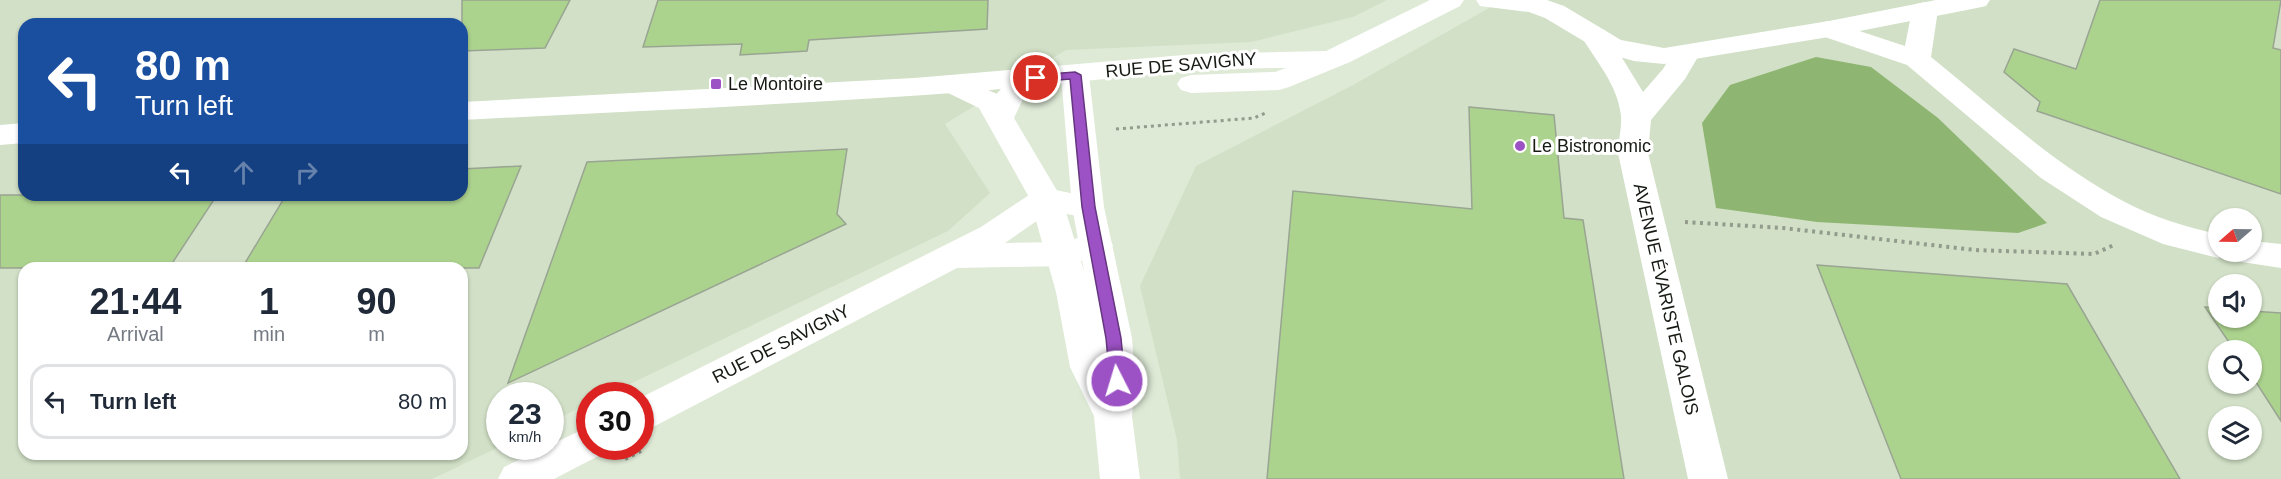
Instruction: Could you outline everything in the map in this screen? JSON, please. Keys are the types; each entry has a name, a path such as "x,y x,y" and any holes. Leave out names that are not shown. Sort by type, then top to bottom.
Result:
{"street":[{"name":"RUE DE SAVIGNY","path":"468,111 1075,75 1171,85 1279,81 1327,60 1340,57 1451,0"},
{"name":"AVENUE ÉVARISTE GALOIS","path":"1489,0 1515,1 1558,10 1605,44 1642,54 1664,56 1685,55 1754,40 1829,29 1977,0"},
{"path":"1917,59 1925,10"},
{"path":"1829,29 1917,59 2052,171 2112,209 2175,236 2208,244"},
{"name":"AVENUE ÉVARISTE GALOIS","path":"1595,36 1632,96 1636,119 1633,153 1708,479"},
{"path":"1636,119 1675,73 1685,55"},
{"path":"1075,75 1088,207 1114,338 1117,381 1113,416 1120,479"},
{"path":"999,118 1011,94 1036,78"},
{"path":"952,84 990,102 1046,199 1063,254 1088,367 1113,416"},
{"path":"0,135 18,134"},
{"name":"RUE DE SAVIGNY","path":"654,409 993,235 1046,199"},
{"path":"1046,199 1088,207"},
{"path":"953,256 1063,254 1096,245"},
{"path":"2262,254 2281,256"},
{"path":"518,479 576,449"}],"path":[{"path":"1648,220 1784,228 1975,250 2094,254 2115,244"}],"shaded area":[{"path":"0,0 1387,0 1353,17 1251,42 1066,50 945,124 990,193 948,231 634,382 576,382 576,410 564,416 564,382 486,382 486,453 432,479 0,479"},
{"path":"1503,0 2281,0 2281,479 1180,479 1177,440 1140,286 1196,166 1353,85"},
{"path":"1816,57 1871,67 1938,118 2047,223 2018,233 1817,222 1716,208 1702,123 1730,85"}],"building":[{"path":"462,0 570,0 545,48 468,51 468,18 462,18"},
{"path":"658,0 988,0 987,29 809,40 807,51 740,55 742,44 643,47"},
{"path":"2100,0 2281,0 2273,48 2281,50 2281,194 2037,111 2040,102 2004,72 2014,49 2076,69"},
{"path":"1469,107 1554,115 1564,218 1583,220 1624,479 1267,479 1293,191 1472,209"},
{"path":"847,149 837,214 846,224 508,382 587,162"},
{"path":"521,166 479,268 468,268 468,262 246,262 282,201 468,201 468,169"},
{"path":"0,195 18,195 18,201 213,201 173,262 18,262 18,268 0,268"},
{"path":"1817,265 2067,284 2180,479 1901,479"},
{"path":"2262,312 2281,313 2281,421 2262,392 2262,340 2228,340 2219,328 2262,328"}],"place":[{"name":"Le Montoire","path":"716,84"},
{"name":"Le Bistronomic","path":"1520,146"}],"route":[{"path":"1036,78 1075,75 1088,207 1114,338 1117,381"}]}
